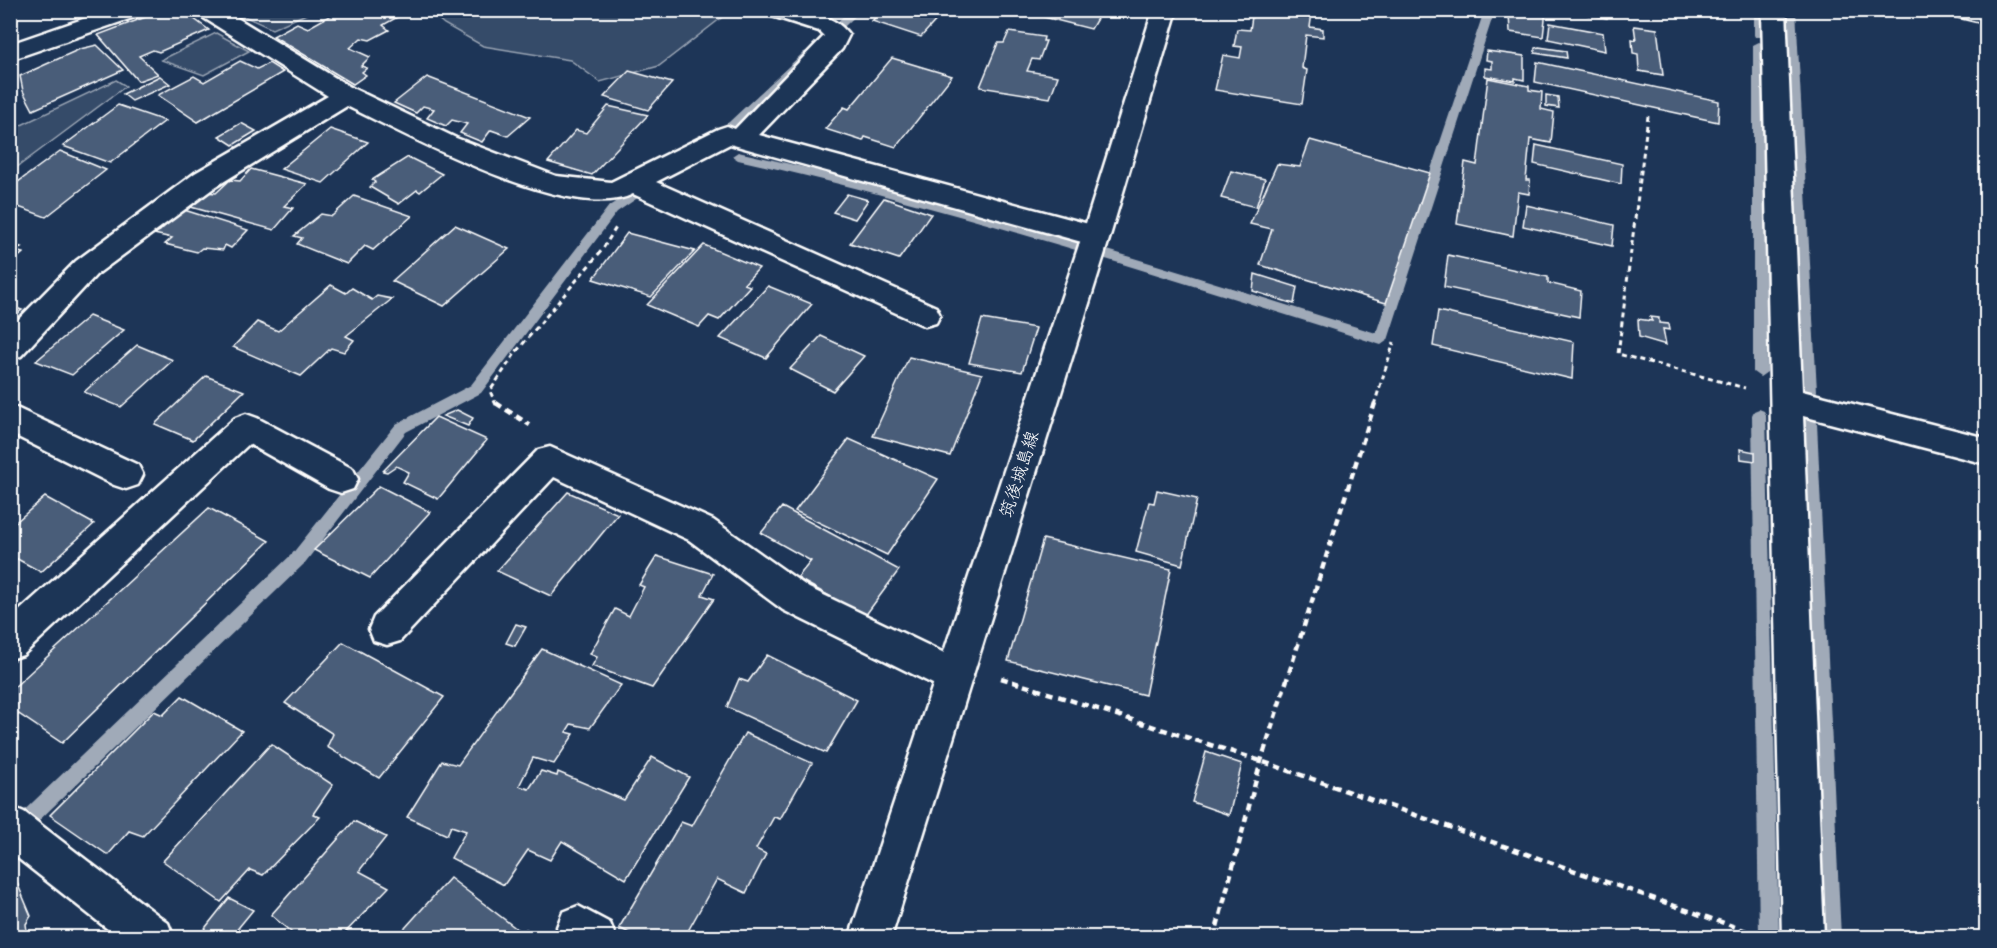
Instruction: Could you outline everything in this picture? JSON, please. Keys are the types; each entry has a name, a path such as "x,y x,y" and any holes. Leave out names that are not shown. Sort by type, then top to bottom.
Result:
{"street":[{"path":"10,53 133,10"},
{"path":"207,10 346,96 447,144 552,185 614,192 727,135 1096,236"},
{"path":"741,138 833,44 837,35 827,26 777,10"},
{"name":"筑後城島線","path":"870,938 1096,236 1165,10"},
{"path":"1773,10 1803,938"},
{"path":"1960,10 1986,16"},
{"path":"10,348 86,268 205,180 346,96"},
{"path":"630,184 925,315"},
{"path":"1785,399 1986,451"},
{"path":"10,418 126,475"},
{"path":"10,643 246,427 341,479"},
{"path":"387,629 550,460 701,530 796,599 956,670"},
{"path":"10,826 153,938"}],"path":[{"path":"1648,116 1618,354 1785,399"},
{"path":"550,460 541,432 497,406 490,391 516,352 602,250 628,207 630,184"},
{"path":"1214,938 1261,761 1394,342"},
{"path":"956,670 1261,761 1764,938"}],"shaded area":[{"path":"713,10 725,15 659,66 600,82 570,60 483,46 444,24 429,11"},
{"path":"233,11 313,11 272,29"},
{"path":"216,33 249,51 204,75 161,60"},
{"path":"116,80 126,86 12,171 15,128"}],"building":[{"path":"172,10 182,10 209,30 159,52 153,50 139,56 158,74 138,81 98,35 151,15 159,16"},
{"path":"340,10 410,10 383,25 389,30 370,40 361,38 350,48 370,57 361,66 367,68 362,72 366,75 353,84 273,36 297,23 308,28"},
{"path":"882,10 942,10 939,17 921,37 872,21"},
{"path":"1048,10 1102,10 1091,29 1044,17"},
{"path":"1253,10 1312,13 1310,27 1323,29 1323,37 1306,35 1302,68 1307,70 1302,104 1215,90 1223,55 1240,58 1242,47 1234,46 1237,29 1250,30"},
{"path":"1504,10 1546,10 1543,37 1510,32 1509,13 1504,13"},
{"path":"1562,10 1606,10 1607,18"},
{"path":"1550,23 1603,33 1605,51 1548,39"},
{"path":"1634,26 1657,29 1663,75 1639,71 1638,54 1633,53 1632,39 1636,40"},
{"path":"1009,32 1044,37 1043,41 1046,41 1039,60 1032,59 1027,71 1058,76 1050,98 980,87 998,43 1004,43"},
{"path":"97,45 123,70 33,110 23,91 20,76 80,49"},
{"path":"1535,48 1566,51 1567,58 1535,53"},
{"path":"1487,51 1524,56 1524,80 1515,78 1515,81 1485,76 1485,68 1492,69 1492,61 1486,60"},
{"path":"892,58 952,76 896,147 865,137 863,141 825,129 844,107 849,109"},
{"path":"240,61 257,69 269,63 283,72 198,122 158,95 194,76 204,82"},
{"path":"1537,62 1719,101 1718,122 1535,82"},
{"path":"629,71 672,83 648,110 604,97"},
{"path":"160,76 170,84 132,101 123,94"},
{"path":"427,77 530,117 508,136 491,130 482,142 460,133 467,124 452,120 446,126 427,118 434,109 423,106 416,113 394,103"},
{"path":"1488,78 1529,86 1529,90 1542,92 1541,109 1554,112 1551,143 1530,139 1526,180 1530,180 1529,194 1518,192 1513,236 1457,224 1465,162 1477,165"},
{"path":"1546,95 1558,97 1559,108 1546,106"},
{"path":"118,105 165,121 110,163 63,146"},
{"path":"608,106 648,115 592,175 548,162 576,130 586,133"},
{"path":"241,123 256,131 233,145 219,136"},
{"path":"330,129 368,142 323,183 281,169"},
{"path":"1310,140 1430,173 1386,303 1260,265 1272,229 1250,224 1277,164 1300,167"},
{"path":"1536,145 1622,164 1621,184 1534,164"},
{"path":"60,151 106,170 46,217 10,204 10,188"},
{"path":"408,157 442,174 420,192 417,190 399,204 370,187 375,182 372,180"},
{"path":"251,169 307,184 284,206 293,208 274,230 191,207 205,192 216,193 230,180 240,181"},
{"path":"1231,171 1265,179 1256,207 1221,198"},
{"path":"847,194 868,200 855,219 833,212"},
{"path":"354,196 412,216 373,250 365,246 347,264 297,244 302,238 294,236 321,214 332,216"},
{"path":"884,198 931,214 899,259 850,243"},
{"path":"1526,205 1614,225 1612,246 1523,226"},
{"path":"181,209 248,230 231,248 225,245 223,250 202,248 197,252 165,244 172,238 154,234 160,231"},
{"path":"455,225 509,249 444,306 392,281"},
{"path":"627,233 695,251 651,297 593,279"},
{"path":"10,244 21,247 15,251 23,253 10,264"},
{"path":"704,245 759,268 744,284 750,286 719,320 709,316 699,327 647,305"},
{"path":"1448,255 1548,277 1548,283 1581,291 1579,317 1444,287"},
{"path":"1255,274 1297,287 1294,304 1253,291"},
{"path":"331,285 346,293 352,288 372,300 377,296 392,299 346,336 354,340 344,352 331,348 301,376 233,347 257,322 278,331"},
{"path":"768,286 812,304 766,358 720,338"},
{"path":"10,306 22,310 10,319"},
{"path":"1438,311 1574,342 1572,379 1433,346"},
{"path":"89,316 124,330 72,375 36,361"},
{"path":"1650,317 1659,318 1659,323 1669,324 1670,330 1663,329 1666,345 1639,337 1638,319 1652,321"},
{"path":"982,319 1036,328 1022,372 969,363"},
{"path":"821,336 864,356 833,391 790,369"},
{"path":"137,345 173,360 121,407 84,392"},
{"path":"909,357 982,374 950,456 873,436"},
{"path":"206,376 244,391 193,440 155,424"},
{"path":"457,410 473,418 468,426 443,416"},
{"path":"436,417 487,440 438,499 403,482 409,472 396,466 387,472 383,471"},
{"path":"849,439 938,479 887,555 795,511"},
{"path":"1740,449 1755,452 1755,461 1741,459"},
{"path":"379,486 430,512 370,578 314,550"},
{"path":"1157,490 1197,499 1182,565 1136,552 1149,502 1154,503"},
{"path":"568,492 618,514 551,596 497,571"},
{"path":"45,497 94,524 41,572 10,555 10,527"},
{"path":"782,507 899,570 865,616 797,578 811,561 761,533"},
{"path":"209,508 269,541 62,743 10,708 10,691"},
{"path":"1043,539 1171,569 1145,695 1008,661"},
{"path":"657,556 713,574 702,595 714,599 652,688 592,666 597,657 590,654 615,609 629,616 644,587 639,585"},
{"path":"516,624 526,627 515,646 506,643"},
{"path":"343,642 444,697 379,778 327,747 333,734 285,703"},
{"path":"542,649 621,685 590,728 571,724 566,732 574,734 554,764 533,758 519,786 529,789 541,771 557,776 558,772 624,800 652,757 689,777 626,879 562,841 550,860 528,850 504,885 451,858 466,831 451,826 447,835 407,817 442,761 458,765"},
{"path":"767,655 857,700 826,753 727,707 739,679 748,682"},
{"path":"182,696 242,731 143,836 129,831 108,855 50,815 154,711 163,715"},
{"path":"745,733 812,763 780,819 774,817 756,849 766,854 746,893 717,879 684,938 639,938 619,928 681,822 692,826"},
{"path":"271,744 333,785 313,814 320,817 263,875 250,870 221,902 163,861"},
{"path":"1206,752 1242,764 1229,815 1192,802"},
{"path":"354,821 386,837 359,871 389,887 340,938 298,938 271,915"},
{"path":"10,866 31,916 26,924 28,938 10,938"},
{"path":"450,878 517,929 509,938 396,938"},
{"path":"229,898 253,910 230,938 209,938 202,932"},
{"path":"526,929 544,938 522,938"}],"waterway":[{"path":"826,38 857,10"},
{"path":"738,156 819,174 981,217 1141,264 1381,340 1489,13 1482,10"},
{"path":"1759,10 1759,35"},
{"path":"1791,10 1810,391"},
{"path":"1759,45 1760,372"},
{"path":"715,138 733,125 808,54"},
{"path":"16,831 298,559 401,428 476,389 613,209 651,183"},
{"path":"1759,415 1769,938"},
{"path":"1810,423 1831,938"}]}
